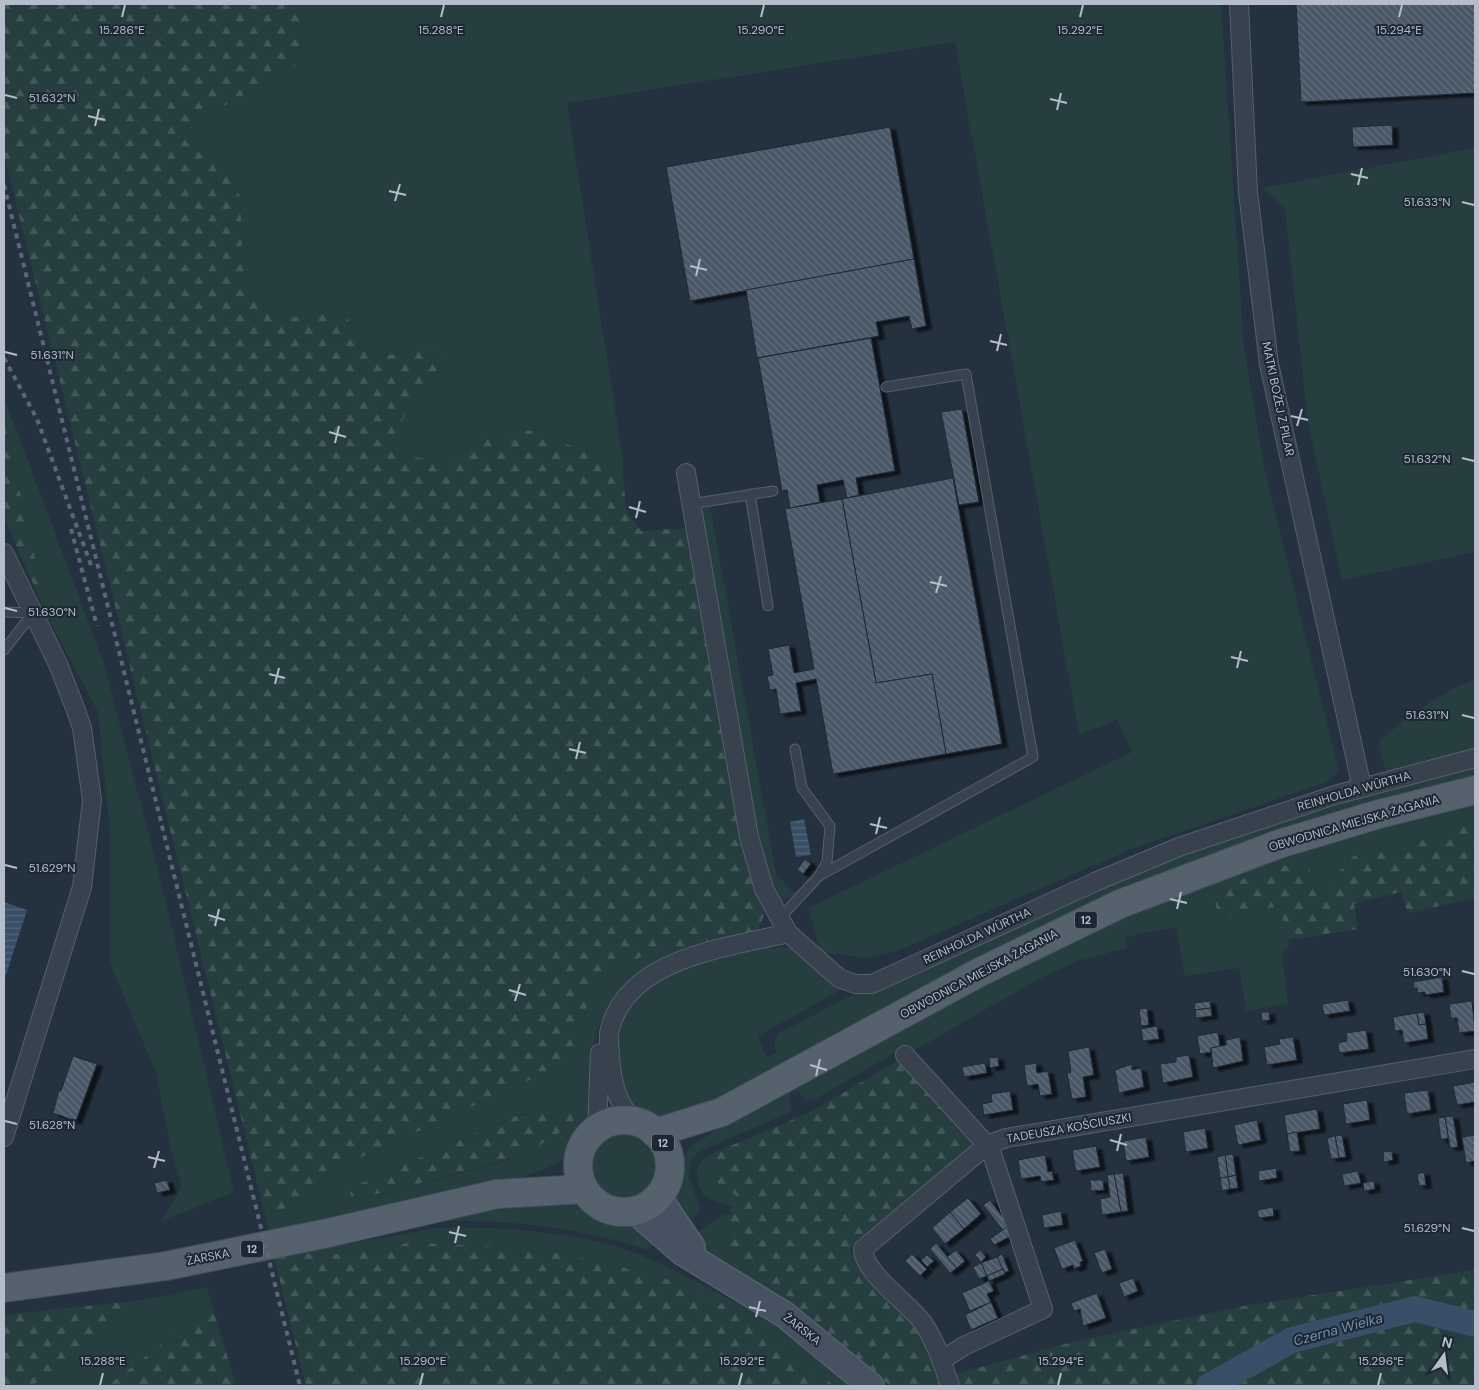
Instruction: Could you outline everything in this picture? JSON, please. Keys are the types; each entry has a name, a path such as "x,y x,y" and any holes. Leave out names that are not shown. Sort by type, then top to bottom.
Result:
{"main road":[{"name":"OBWODNICA MIEJSKA ŻAGANIA","path":"645,1127 722,1112 980,972 1120,904 1278,844 1379,814 1475,790"},
{"name":"OBWODNICA MIEJSKA ŻAGANIA","path":"670,1163 683,1147 708,1128 722,1112"},
{"name":"12","path":"596,1130 615,1122 645,1127 665,1146 670,1163 668,1180 659,1195"},
{"path":"596,1130 586,1142 579,1156 579,1173 584,1189 600,1206 611,1210 635,1211 652,1202 659,1195"},
{"name":"ŻARSKA","path":"497,1194 518,1183 556,1170 579,1156"},
{"name":"ŻARSKA","path":"4,1288 166,1266 328,1234 497,1194 584,1189"}],"street":[{"name":"MATKI BOŻEJ Z PILAR","path":"1239,4 1248,192 1269,364 1362,788"},
{"name":"REINHOLDA WÜRTHA","path":"686,473 749,837 764,889 784,925 839,978 855,984 880,982 1095,882 1179,846 1362,788 1475,758"},
{"path":"4,554 58,664 82,728 92,800 82,887 4,1136"},
{"path":"596,1130 600,1054 624,1001 650,975 693,956 784,925"},
{"path":"609,1034 611,1078 616,1096 645,1127"},
{"path":"905,1054 987,1145 992,1154 1043,1309 964,1346 942,1360"},
{"name":"TADEUSZA KOŚCIUSZKI","path":"950,1386 942,1360 922,1322 871,1269 863,1256 863,1249 987,1145 1015,1137 1475,1058"},
{"name":"ŻARSKA","path":"659,1195 702,1264"},
{"name":"ŻARSKA","path":"635,1211 682,1252 785,1315 871,1386"}],"lane":[{"path":"819,876 1033,758 966,374 886,387"},
{"path":"691,504 773,491"},
{"path":"750,494 768,606"},
{"path":"4,612 33,613"},
{"path":"4,650 33,613"},
{"path":"784,925 827,862 830,826 802,788 795,749"}],"green space":[{"path":"4,4 298,4 302,35 295,66 176,133 226,170 241,198 242,266 252,292 273,316 289,318 331,310 344,312 358,338 378,357 398,353 418,343 439,348 444,363 416,394 399,427 399,456 446,460 476,444 512,431 546,430 569,445 594,455 623,473 626,510 641,531 688,528 750,874 765,913 758,930 749,935 684,949 653,951 612,971 590,998 567,1063 331,1171 289,1209 265,1215 4,154"},
{"path":"298,4 1221,4 1244,347 1265,471 1339,772 1324,783 1132,849 897,951 866,958 821,952 808,908 1132,752 1117,720 1079,734 955,42 567,103 623,460 623,473 594,455 569,445 546,430 512,431 476,444 446,460 399,456 399,427 416,394 444,363 418,343 398,353 378,357 358,338 344,312 331,310 289,318 273,316 252,292 242,266 241,198 226,170 176,133 295,66 302,35"},
{"path":"1475,148 1475,552 1342,580 1308,423 1285,208 1261,188"},
{"path":"4,397 104,664 159,874 234,1192 161,1221 182,1187 170,1145 156,1073 110,963 110,831 98,712 49,620 4,422"},
{"path":"4,422 49,620 4,518"},
{"path":"710,505 776,874 795,894 785,900 777,899 763,864 754,827 699,512"},
{"path":"1475,679 1475,750 1387,775 1378,743 1424,706 1449,691"},
{"path":"1475,762 1475,781 1333,819 719,1103 649,1121 630,1105 623,1093 617,1045 623,1020 635,1001 652,986 673,974 696,965 766,947 790,948 844,988 758,1036 766,1055 769,1057 776,1053 774,1043 779,1033 854,994 1182,850"},
{"path":"1475,797 1475,822 1398,849 1353,856 1327,886 1316,891 1311,884 1309,858 1250,876 1216,890 1218,918 1279,906 1290,945 1282,953 1288,1004 1246,1011 1239,968 1185,976 1176,927 1125,937 1127,948 1080,960 1033,982 910,1053 900,1050 812,1101 804,1099 798,1091 791,1092 788,1100 792,1107 790,1112 697,1153 692,1159 688,1174 700,1208 698,1214 682,1225 670,1191 676,1167 690,1147 760,1102 947,1000 1203,880"},
{"path":"1475,822 1475,898 1408,913 1401,892 1354,904 1358,929 1289,940 1279,906 1217,918 1215,890 1250,876 1309,858 1311,884 1317,890 1327,886 1353,856 1398,849"},
{"path":"684,949 667,956 637,974 614,998 605,1013 598,1029 594,1047 588,1119 577,1145 566,1157 542,1170 509,1181 270,1235 265,1215 289,1209 331,1171 567,1063 590,998 598,986 612,971 653,951","holes":["529,1113 509,1160 379,1195 352,1197 355,1186 515,1116"]},
{"path":"901,1059 946,1108 975,1145 854,1242 850,1252 909,1315 949,1376 1076,1341 1249,1305 1475,1270 1475,1386 890,1386 726,1258 731,1211 737,1196 718,1183 713,1174 713,1169 716,1152 808,1113"},
{"path":"560,1110 572,1113 574,1120 561,1132 546,1141 514,1156 388,1192 352,1197 350,1193 355,1186 515,1116"},
{"path":"623,1133 636,1136 646,1143 653,1153 656,1166 653,1179 646,1189 636,1196 623,1199 610,1196 600,1189 593,1179 590,1166 593,1153 600,1143 610,1136"},
{"path":"716,1152 713,1174 718,1183 737,1196 733,1207 707,1197 700,1188 697,1174 698,1166 703,1159"},
{"path":"582,1198 593,1208 607,1216 632,1219 660,1239 648,1250 595,1235 540,1226 485,1221 429,1222 506,1200"},
{"path":"724,1214 731,1216 726,1258 792,1307 713,1260 691,1236"},
{"path":"437,1228 506,1229 552,1233 598,1242 640,1255 688,1277 766,1320 798,1343 849,1386 835,1386 820,1374 657,1275 559,1253 497,1246 408,1243 337,1254 290,1254"},
{"path":"408,1243 497,1246 559,1253 657,1275 727,1306 835,1386 306,1386 274,1257 290,1254 337,1254"},
{"path":"207,1287 212,1305 107,1386 32,1386 143,1300"},
{"path":"143,1300 32,1386 4,1386 4,1315"},
{"path":"212,1305 236,1386 107,1386"}],"water":[{"path":"804,819 811,855 796,857 790,822"},
{"path":"4,902 27,910 5,978 4,978"}],"building":[{"path":"1296,4 1475,4 1475,93 1301,102"},
{"path":"1392,125 1393,145 1353,147 1352,127"},
{"path":"890,127 914,259 690,301 666,167"},
{"path":"914,259 926,326 912,329 909,316 876,322 879,336 757,358 746,290"},
{"path":"871,338 895,471 856,478 859,495 847,498 843,480 817,485 820,502 790,508 787,490 782,491 758,358"},
{"path":"962,409 979,502 959,505 941,412"},
{"path":"953,478 1002,744 946,754 932,674 876,683 842,499"},
{"path":"842,499 876,683 932,674 946,754 833,774 816,679 796,683 801,711 780,714 776,689 770,690 767,676 773,675 768,649 789,645 794,673 814,669 785,509"},
{"path":"805,859 811,864 803,874 797,870"},
{"path":"1442,977 1444,992 1425,995 1425,992 1418,993 1417,988 1414,988 1413,982"},
{"path":"1348,1000 1350,1011 1324,1015 1322,1004"},
{"path":"1210,1001 1211,1008 1195,1010 1194,1003"},
{"path":"1472,1001 1475,1031 1459,1033 1457,1018 1451,1018 1449,1004"},
{"path":"1147,1008 1149,1025 1141,1026 1139,1009"},
{"path":"1211,1008 1212,1016 1196,1018 1195,1010"},
{"path":"1261,1012 1269,1012 1270,1020 1262,1021"},
{"path":"1424,1012 1426,1024 1419,1025 1417,1013"},
{"path":"1417,1013 1419,1025 1426,1024 1428,1039 1404,1043 1402,1030 1395,1031 1393,1017"},
{"path":"1157,1026 1159,1039 1143,1041 1141,1029"},
{"path":"1366,1030 1369,1049 1339,1053 1338,1043 1347,1041 1346,1033"},
{"path":"1218,1032 1220,1046 1211,1048 1211,1052 1200,1054 1197,1036"},
{"path":"1240,1037 1243,1061 1213,1068 1211,1048 1226,1045 1226,1040"},
{"path":"1293,1037 1297,1060 1267,1065 1264,1047 1280,1044 1279,1039"},
{"path":"1089,1047 1094,1075 1083,1077 1086,1097 1072,1099 1067,1073 1071,1072 1068,1051"},
{"path":"1189,1055 1193,1077 1163,1083 1160,1064 1176,1062 1176,1057"},
{"path":"73,1056 97,1064 76,1121 53,1113 59,1090 61,1091"},
{"path":"998,1057 999,1066 990,1068 989,1058"},
{"path":"985,1063 987,1073 964,1077 962,1067"},
{"path":"1036,1063 1037,1073 1048,1071 1052,1094 1040,1096 1038,1084 1027,1086 1024,1065"},
{"path":"1132,1064 1132,1070 1141,1068 1144,1087 1119,1093 1115,1070"},
{"path":"1475,1082 1475,1102 1457,1105 1453,1086"},
{"path":"1428,1090 1431,1110 1407,1114 1404,1093"},
{"path":"1010,1091 1013,1110 984,1115 982,1104 992,1102 991,1094"},
{"path":"1367,1100 1370,1120 1346,1124 1343,1104"},
{"path":"1317,1109 1320,1129 1287,1134 1284,1115"},
{"path":"1453,1116 1458,1147 1450,1148 1445,1117"},
{"path":"1445,1117 1450,1148 1448,1138 1441,1140 1438,1118"},
{"path":"1257,1120 1261,1140 1238,1145 1234,1125"},
{"path":"1205,1128 1208,1148 1186,1152 1183,1132"},
{"path":"1297,1132 1300,1151 1290,1152 1287,1134"},
{"path":"1342,1135 1346,1157 1339,1158 1335,1136"},
{"path":"1475,1135 1475,1161 1466,1163 1462,1137"},
{"path":"1335,1136 1339,1158 1331,1159 1327,1138"},
{"path":"1146,1137 1149,1157 1126,1161 1123,1141"},
{"path":"1096,1146 1100,1167 1076,1171 1072,1150"},
{"path":"1392,1151 1393,1160 1384,1162 1383,1152"},
{"path":"1233,1154 1236,1175 1228,1177 1225,1155"},
{"path":"1045,1155 1048,1172 1052,1171 1054,1180 1041,1182 1040,1176 1021,1179 1018,1160"},
{"path":"1225,1155 1228,1177 1220,1178 1217,1157"},
{"path":"1276,1168 1277,1178 1259,1181 1258,1171"},
{"path":"1358,1171 1361,1183 1344,1186 1342,1174"},
{"path":"1424,1172 1426,1185 1419,1186 1417,1174"},
{"path":"1123,1173 1128,1211 1121,1212 1114,1174"},
{"path":"1114,1174 1121,1212 1102,1215 1100,1199 1110,1197 1107,1175"},
{"path":"1236,1175 1238,1188 1230,1189 1228,1177"},
{"path":"1228,1177 1230,1189 1222,1191 1220,1178"},
{"path":"167,1180 170,1190 157,1193 154,1183"},
{"path":"1090,1180 1103,1180 1104,1190 1091,1191"},
{"path":"1374,1181 1375,1189 1364,1191 1363,1183"},
{"path":"968,1198 981,1214 964,1229 950,1212"},
{"path":"990,1200 1007,1223 1008,1226 1003,1230 983,1205"},
{"path":"1273,1207 1274,1216 1259,1218 1257,1210"},
{"path":"1061,1211 1063,1225 1044,1228 1042,1215"},
{"path":"950,1212 964,1229 945,1244 932,1228"},
{"path":"1008,1226 1011,1236 994,1245 990,1239"},
{"path":"1075,1240 1083,1261 1080,1262 1081,1266 1074,1269 1073,1265 1062,1269 1054,1248"},
{"path":"936,1243 957,1268 950,1273 930,1249"},
{"path":"1105,1249 1112,1269 1102,1273 1094,1253"},
{"path":"956,1250 965,1261 957,1268 947,1257"},
{"path":"980,1250 986,1257 981,1262 975,1255"},
{"path":"912,1254 927,1269 920,1276 905,1261"},
{"path":"1002,1254 1009,1271 1004,1273 997,1257"},
{"path":"927,1255 934,1261 927,1267 921,1260"},
{"path":"997,1257 1003,1269 987,1276 981,1263"},
{"path":"981,1263 987,1276 979,1279 973,1267"},
{"path":"1003,1269 1005,1274 989,1281 987,1276"},
{"path":"1133,1278 1138,1291 1124,1297 1119,1283"},
{"path":"989,1281 994,1291 987,1294 991,1302 970,1311 962,1293"},
{"path":"1097,1293 1106,1318 1083,1326 1080,1309 1074,1311 1071,1303"},
{"path":"991,1302 998,1318 971,1330 965,1315"}],"waterway":[{"name":"Czerna Wielka","path":"1209,1386 1292,1340 1415,1309 1475,1324"}],"railway":[{"path":"4,185 300,1386"},
{"path":"4,358 37,419 91,565"},
{"path":"71,529 97,626"}]}
